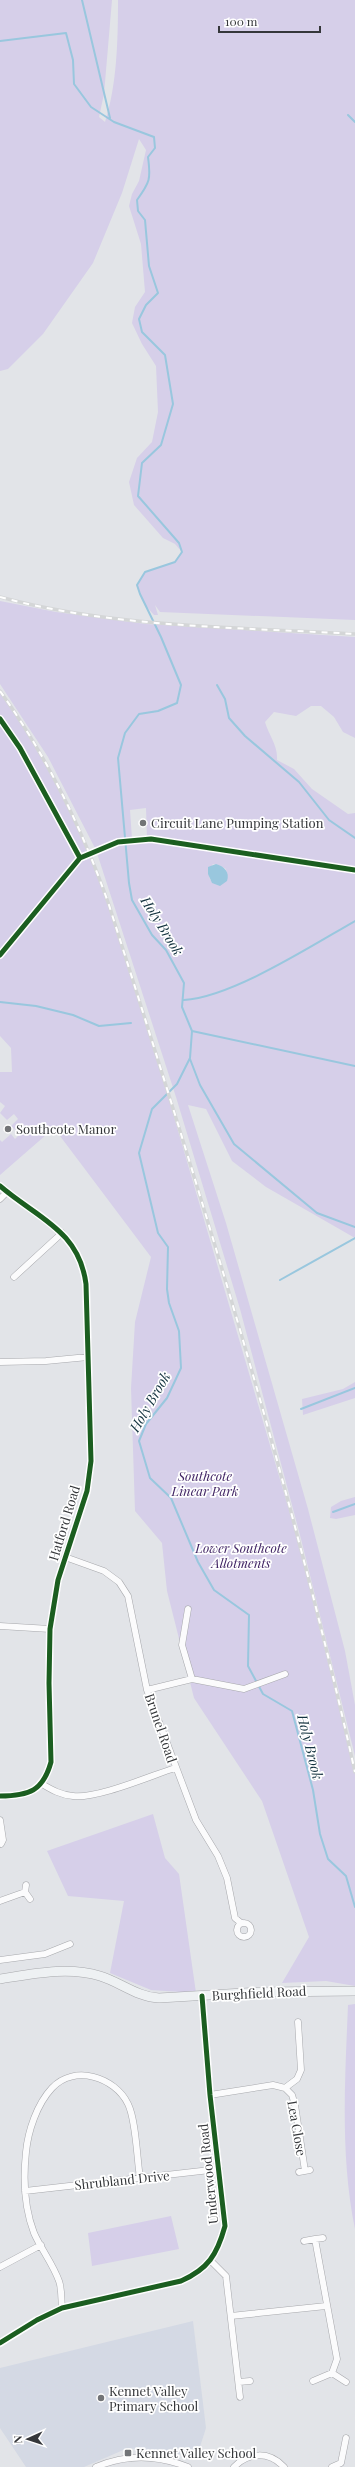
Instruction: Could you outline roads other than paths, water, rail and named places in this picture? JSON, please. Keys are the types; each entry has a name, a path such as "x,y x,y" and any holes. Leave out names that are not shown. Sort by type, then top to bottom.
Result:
{"street":[{"name":"Hatford Road","path":"0,1186 72,1243 84,1267 91,1461 87,1491 58,1580 50,1629 49,1683 51,1762 42,1784"},
{"path":"0,1199 7,1192"},
{"path":"14,1277 62,1234"},
{"path":"0,1362 46,1361 88,1357"},
{"name":"Brunel Road","path":"65,1557 104,1571 119,1582 128,1596 147,1690 175,1768 196,1820 218,1856 227,1878 235,1918 241,1923"},
{"path":"188,1609 182,1645 192,1679"},
{"path":"0,1626 50,1629"},
{"path":"147,1690 192,1679 242,1689 250,1688 285,1674"},
{"path":"0,1796 28,1794 42,1784 58,1794 75,1797 93,1795 175,1768"},
{"path":"0,1820 3,1840 1,1844"},
{"path":"26,1885 25,1892 30,1899"},
{"path":"0,1900 25,1892"},
{"path":"0,1960 44,1954 70,1944"},
{"name":"Burghfield Road","path":"0,1979 55,1972 77,1972 102,1976 150,1998 267,1991 355,1992"},
{"name":"Underwood Road","path":"0,2344 37,2320 62,2308 181,2281 197,2274 211,2261 220,2243 225,2226 210,2095 202,1996"},
{"name":"Lea Close","path":"285,2088 297,2079 302,2070 298,2022"},
{"path":"62,2308 60,2282 31,2226 24,2191 26,2150 32,2124 42,2101 52,2088 64,2080 77,2076 90,2076 106,2080 120,2092 129,2104 140,2178"},
{"name":"Lea Close","path":"210,2095 273,2085 285,2088 292,2095 295,2105 305,2171"},
{"name":"Shrubland Drive","path":"24,2191 219,2169"},
{"path":"304,2241 323,2238"},
{"path":"313,2381 332,2373 337,2359 326,2306 315,2239"},
{"path":"0,2267 40,2245"},
{"path":"211,2261 226,2276 240,2397"},
{"path":"231,2316 326,2306"},
{"path":"332,2373 346,2382"},
{"path":"238,2382 250,2381"},
{"path":"332,2467 341,2465 346,2438"},
{"path":"251,2448 252,2455"},
{"path":"234,2467 252,2455 270,2456 277,2459 284,2467"},
{"path":"96,2467 133,2457 155,2458 188,2467"}],"water":[{"path":"216,864 222,866 228,875 227,881 220,886 212,883 208,874 208,867"}],"waterway":[{"path":"82,0 110,118"},
{"name":"Holy Brook","path":"0,41 66,33 73,60 74,84 91,107 114,122 154,137 155,148 148,157 149,176 147,184 137,200 138,211 145,220 149,266 158,293 146,305 139,319 142,332 165,355 173,404 161,445 142,463 138,496 179,543 182,552 175,562 145,572 137,585 181,685 177,703 158,711 139,714 125,733 118,758 129,883 132,900 152,935 166,950 184,983 182,1007 192,1031 190,1058 177,1084 152,1109 139,1153 158,1233 168,1247 167,1289 169,1303 179,1331 181,1368 167,1398 146,1424 139,1441 150,1478 171,1498 198,1562 214,1590 249,1615 248,1666 263,1694 292,1711 313,1790 320,1834 328,1859 346,1876 355,1907"},
{"path":"348,115 355,122"},
{"path":"217,685 225,699 229,718 245,736 299,782 329,820 355,838"},
{"path":"184,1000 203,997 225,990 248,980 271,969 355,921"},
{"path":"0,1002 36,1006 73,1015 99,1026 131,1023"},
{"path":"192,1031 355,1066"},
{"path":"190,1059 200,1085 234,1144 317,1213 355,1227"},
{"path":"280,1280 355,1238"},
{"path":"301,1409 355,1388"},
{"path":"333,1512 355,1504"}],"railway":[{"path":"0,597 87,615 131,620 221,627 355,634"},
{"path":"0,691 33,742 62,794 99,876 109,905 210,1228 273,1444 330,1662 355,1772"}],"place":[{"name":"Circuit Lane Pumping Station","path":"143,823"},
{"name":"Southcote Manor","path":"8,1129"},
{"name":"Kennet Valley Primary School","path":"101,2398"},
{"name":"Kennet Valley School","path":"128,2453"}],"park label":[{"name":"Southcote Linear Park","path":"205,1484"},
{"name":"Lower Southcote Allotments","path":"241,1556"}]}
